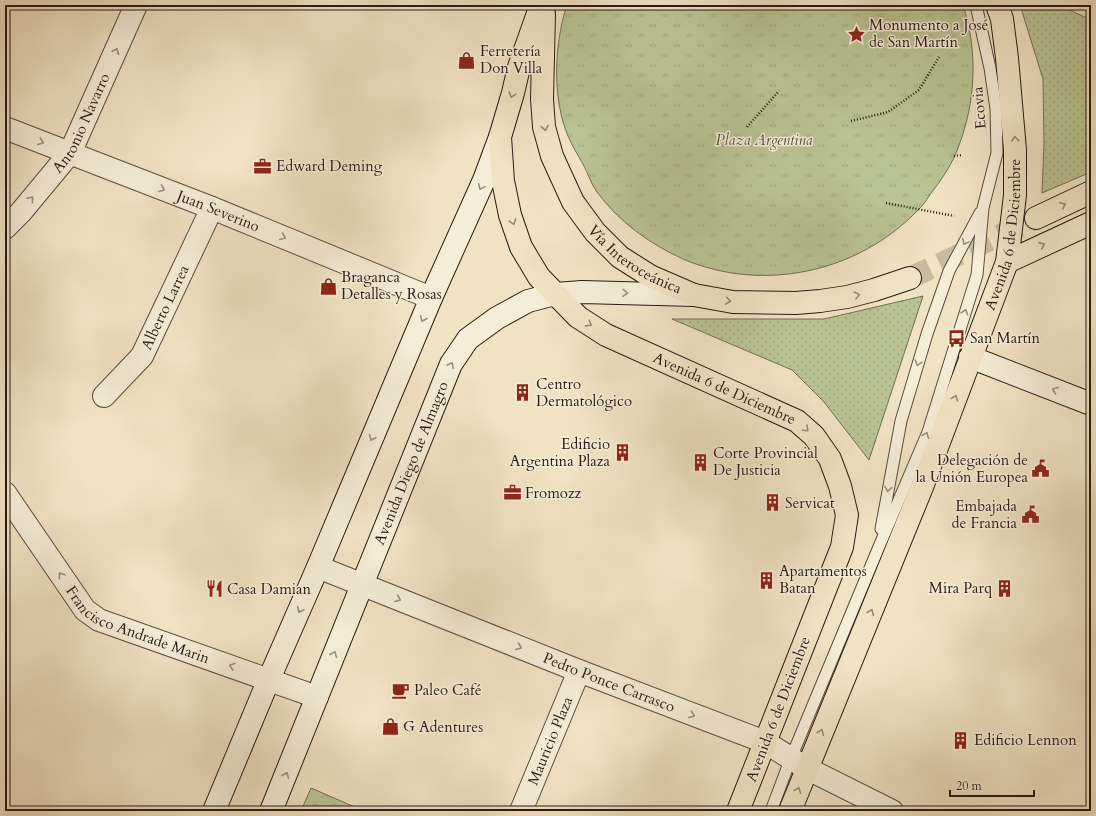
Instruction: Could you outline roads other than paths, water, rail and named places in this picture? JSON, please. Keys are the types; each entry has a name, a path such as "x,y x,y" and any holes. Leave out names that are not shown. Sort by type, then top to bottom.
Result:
{"main road":[{"name":"Avenida 6 de Diciembre","path":"543,5 519,67 500,137 502,181 510,214 521,247 539,277 578,317 606,335 797,421 814,436 830,459 840,486 847,515 842,547 738,811"},
{"name":"Vía Interoceánica","path":"543,5 542,99 544,127 552,156 573,202 595,232 620,257 650,276 694,295 733,302 796,303 847,297 910,278"},
{"name":"Avenida 6 de Diciembre","path":"790,811 799,763 922,487 1007,262 1015,196 1015,150 1007,58 1002,19 997,5"},
{"path":"1036,218 1091,192"},
{"path":"1007,262 1091,223"}],"street":[{"name":"Antonio Navarro","path":"5,228 21,212 70,153 136,5"},
{"name":"Juan Severino","path":"5,128 212,208 431,298"},
{"path":"214,811 431,298 484,180 500,137"},
{"name":"Alberto Larrea","path":"104,396 142,356 212,208"},
{"name":"Avenida Diego de Almagro","path":"271,811 451,364 468,339 497,318 528,301 555,294 610,292 694,295"},
{"path":"970,357 1091,404"},
{"name":"Francisco Andrade Marin","path":"5,493 85,610 99,620 317,696"},
{"name":"Pedro Ponce Carrasco","path":"318,567 579,671 765,742 799,763 892,811"},
{"name":"Mauricio Plaza","path":"521,811 579,671"}],"lane":[{"name":"Ecovia","path":"976,5 990,68 996,109 997,153 983,208"},
{"path":"878,549 901,421 927,334 949,271 983,208"},
{"path":"771,811 799,763 878,549 928,432 977,276 983,208"}],"tunnel":[{"path":"910,278 1036,218"}],"place":[{"name":"Monumento a José de San Martín","path":"856,34"},
{"name":"Ferretería Don Villa","path":"467,60"},
{"name":"Edward Deming","path":"263,166"},
{"name":"Braganca Detalles y Rosas","path":"328,286"},
{"name":"San Martín","path":"957,338"},
{"name":"Centro Dermatológico","path":"523,393"},
{"name":"Edificio Argentina Plaza","path":"623,453"},
{"name":"Corte Provincial De Justicia","path":"700,462"},
{"name":"Delegación de la Unión Europea","path":"1041,469"},
{"name":"Fromozz","path":"512,493"},
{"name":"Servicat","path":"772,503"},
{"name":"Embajada de Francia","path":"1030,515"},
{"name":"Apartamentos Batan","path":"766,580"},
{"name":"Mira Parq","path":"1005,588"},
{"name":"Casa Damian","path":"214,589"},
{"name":"Paleo Café","path":"401,690"},
{"name":"G Adentures","path":"390,727"},
{"name":"Edificio Lennon","path":"961,740"}],"park label":[{"name":"Plaza Argentina","path":"764,140"}]}
